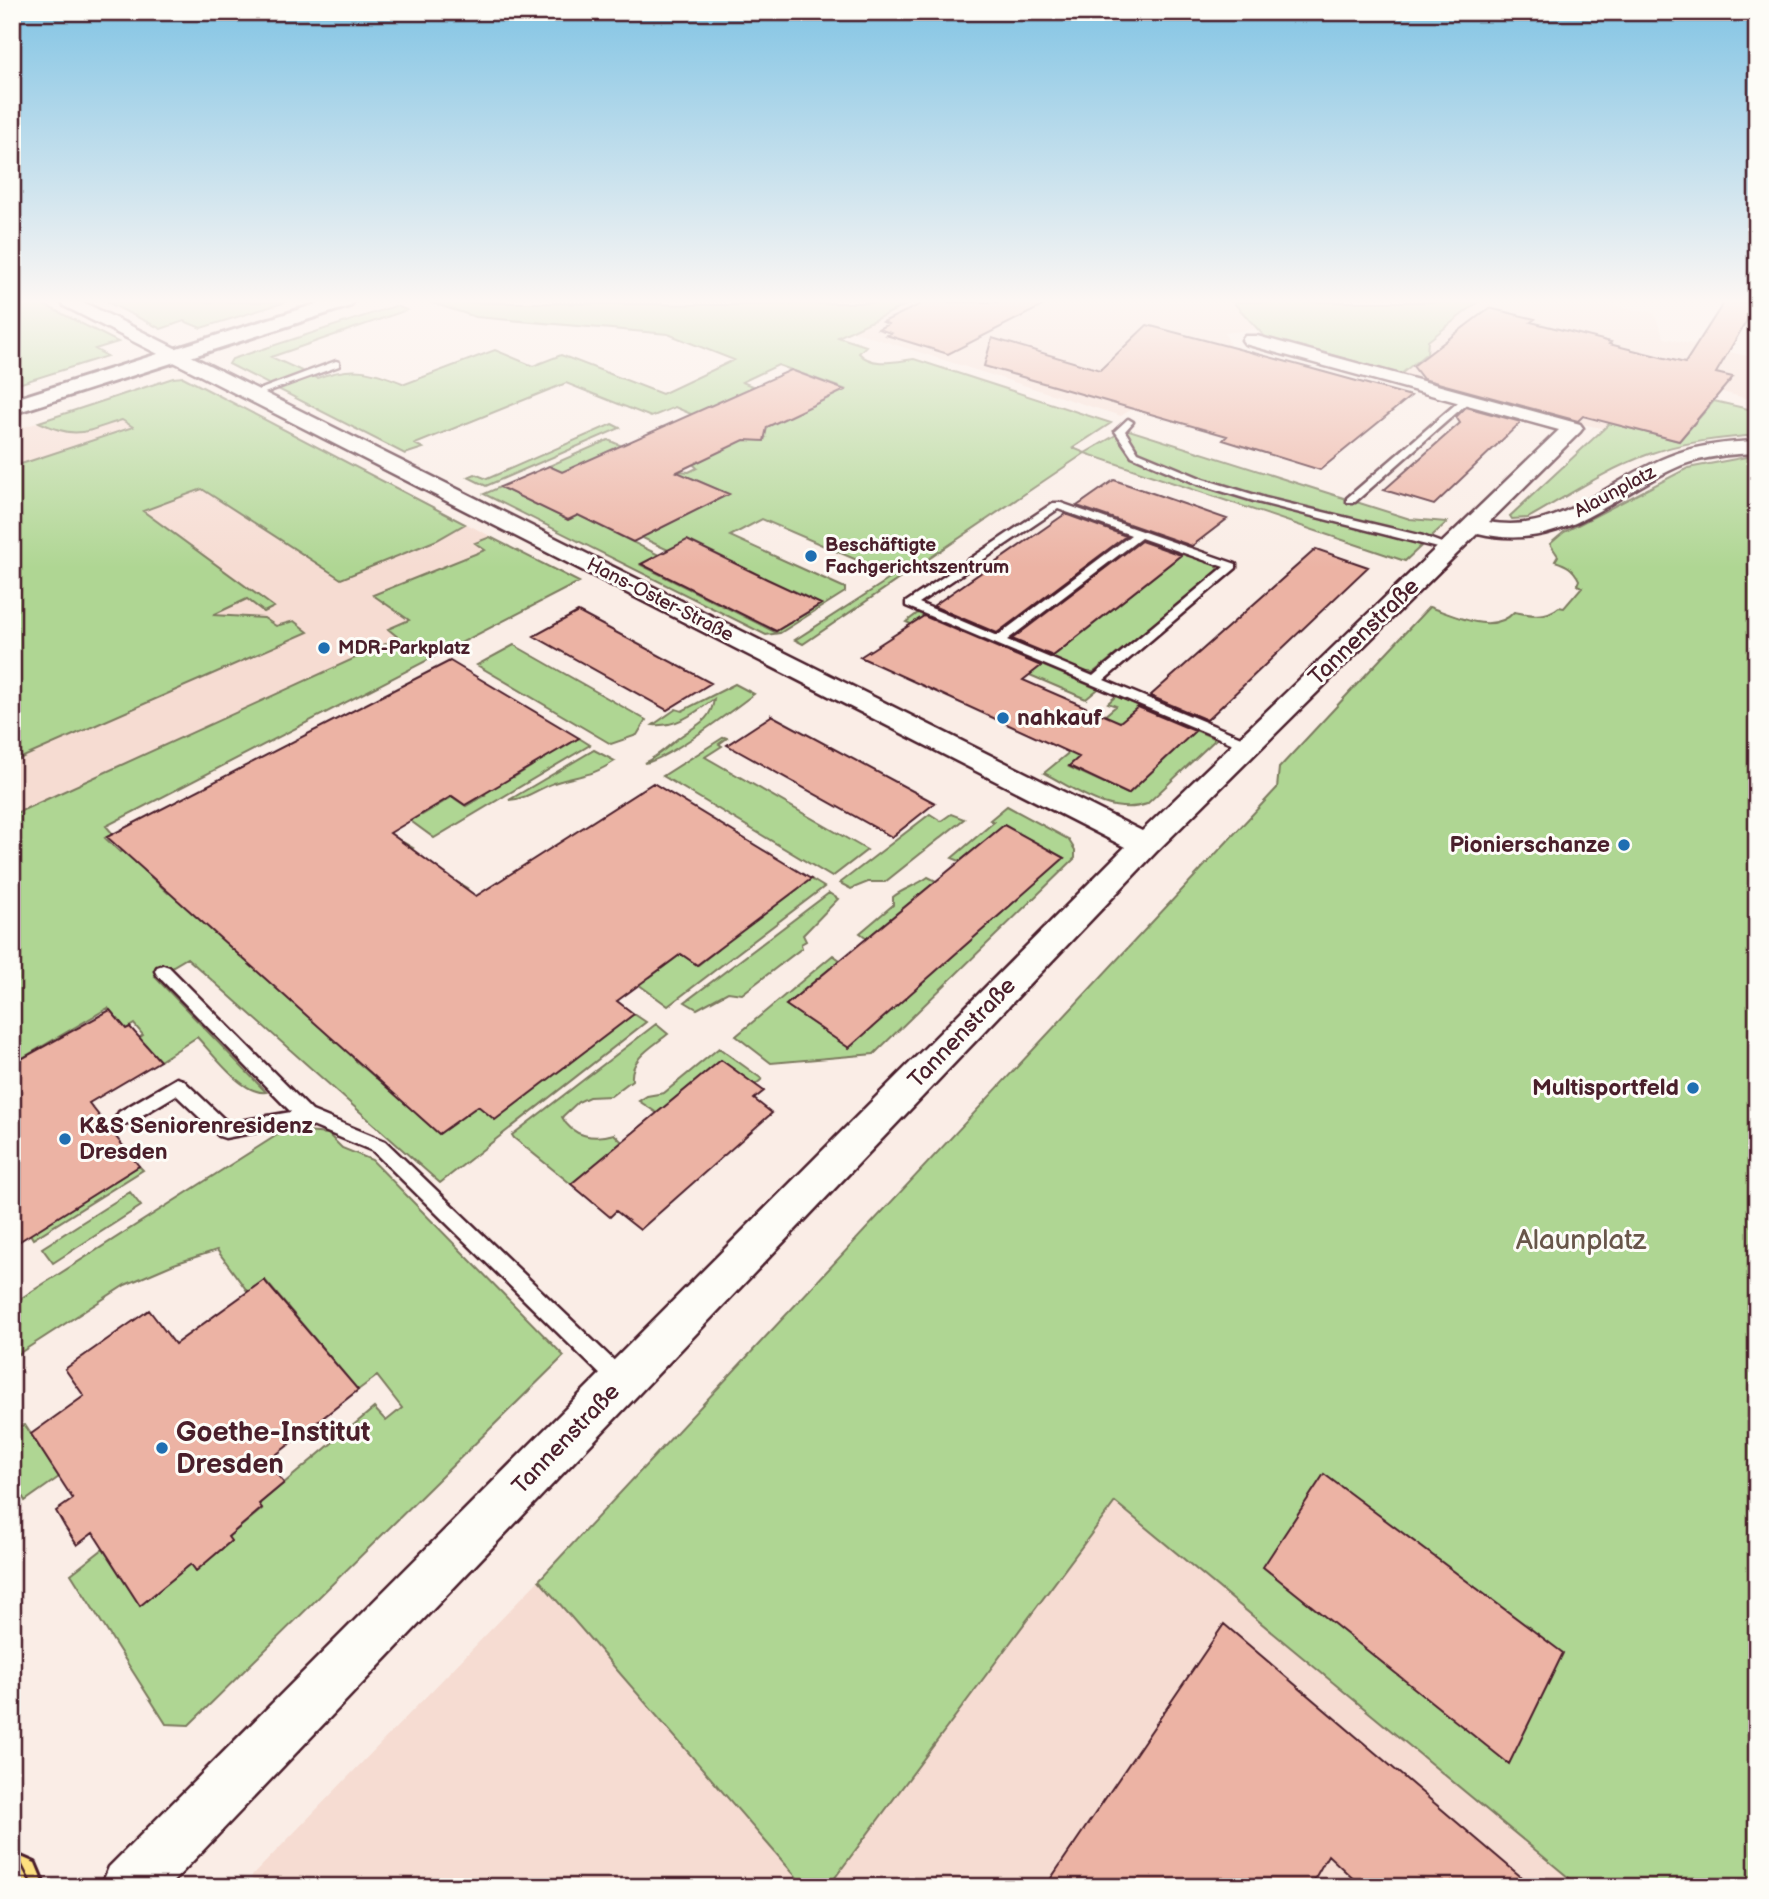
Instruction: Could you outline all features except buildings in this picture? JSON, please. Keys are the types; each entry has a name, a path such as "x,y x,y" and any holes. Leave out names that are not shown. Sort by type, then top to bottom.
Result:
{"main road":[{"path":"12,407 63,391"}],"street":[{"name":"Hans-Oster-Straße","path":"246,391 1145,845"},
{"name":"Tannenstraße","path":"129,1887 1145,845 1573,428 1436,391"},
{"name":"Alaunplatz","path":"1474,524 1491,530 1538,530 1569,517 1675,460 1719,450 1757,447"}],"lane":[{"path":"253,394 262,391"},
{"path":"1351,500 1467,399"},
{"path":"1128,422 1121,431 1132,452 1162,467 1226,490 1398,531 1450,548"},
{"path":"1095,681 1232,566 1057,505 910,604 1248,745"},
{"path":"998,641 1139,534"},
{"path":"163,971 306,1116 379,1146 622,1382"},
{"path":"125,1117 177,1085 225,1131 306,1116"}],"shaded area":[{"path":"135,391 209,391 579,582 12,847 12,431"},
{"path":"1041,391 1161,391 1121,416"},
{"path":"1460,391 1757,391 1757,401 1722,392 1679,441 1610,423 1602,428"},
{"path":"1115,1502 1580,1887 828,1887"},
{"path":"539,1580 805,1887 257,1887 251,1877"}],"green space":[{"path":"135,391 209,391 465,524 437,540 341,579 202,489 143,511 274,607 264,612 247,599 213,615 264,618 276,626 294,621 308,632 12,762 12,467 133,427 122,420 89,431 72,432 39,422"},
{"path":"281,391 547,391 415,444 423,448 405,454"},
{"path":"585,391 653,391 662,394 669,391 764,391 780,397 700,418 675,407 651,417"},
{"path":"841,391 1011,391 1111,423 1073,448 1085,453 803,644 795,640 894,576 762,519 730,536 845,588 845,592 780,633 766,635 484,494 500,487 568,520 578,515 659,555 641,565 775,632 821,604 792,590 775,600 768,580 734,563 668,550 626,530 631,528 647,535 728,494 692,478 611,517 587,511 679,471 689,472 697,468 693,464 747,438 765,437 757,431"},
{"path":"1714,401 1757,411 1757,435 1716,439 1649,454 1603,475 1528,518 1512,519 1510,516 1610,423 1679,441"},
{"path":"612,424 620,428 486,486 468,477 475,474 487,479"},
{"path":"1126,429 1410,519 1447,522 1405,561 1085,453"},
{"path":"608,440 648,457 588,484 549,466"},
{"path":"1757,455 1757,1887 1580,1887 1115,1502 828,1887 805,1887 539,1580 1277,788 1279,768 1429,607 1473,622 1484,623 1505,619 1514,612 1537,615 1549,613 1559,607 1564,608 1582,587 1577,585 1579,580 1572,570 1555,561 1558,556 1550,544 1564,532 1688,468"},
{"path":"490,537 579,582 106,826 113,834 105,838 120,852 291,762 145,871 168,893 205,872 403,842 413,848 248,949 433,894 455,881 467,888 303,993 355,1060 376,1078 415,1052 417,1114 439,1134 478,1106 612,1030 634,1014 646,1022 440,1183 187,958 155,977 266,1092 247,1087 238,1080 197,1037 160,1061 139,1038 143,1035 134,1024 126,1029 108,1008 12,1064 12,815 399,638 388,629 409,620 373,595 485,550 475,543"},
{"path":"1140,543 1152,543 1216,565 1219,572 1094,672 1084,672 1018,644 1015,639 1020,633 1032,637 1028,641 1057,653 1176,559 1132,548"},
{"path":"918,613 1098,689 1086,699 906,622"},
{"path":"514,645 646,720 637,735 611,744 477,665"},
{"path":"735,684 754,694 683,745 644,763 705,719 714,699 679,721 653,725 676,709 682,711"},
{"path":"1116,696 1216,739 1147,804 1134,807 1107,804 1044,773 1077,746 1087,751 1069,767 1128,794 1177,748 1084,733 1116,706 1108,703"},
{"path":"724,737 727,738 719,744 722,746 705,757 867,850 832,877 663,776"},
{"path":"579,738 590,745 434,838 393,808 404,802 422,815 452,797 466,806 485,795 472,785 501,768 514,777 532,766 548,741 561,749"},
{"path":"594,750 615,761 593,773 557,782 509,800"},
{"path":"1007,806 1068,839 1075,850 1075,858 874,1054 771,1063 736,1036 833,955 840,960 786,1005 849,1047 1064,858 1004,826 960,861 952,858 994,822 990,820"},
{"path":"930,814 941,821 951,814 964,819 885,882 868,882 851,889 840,883"},
{"path":"928,877 936,881 867,938 860,933 893,905 893,897"},
{"path":"811,879 824,887 668,1006 616,968 627,960 650,977 681,954 698,965 717,950 701,939"},
{"path":"829,893 838,899 803,935 806,941 801,944 802,948 742,994 728,992 697,1009 685,1002"},
{"path":"656,1024 668,1034 638,1059 632,1072 632,1080 611,1096 589,1097 578,1102 562,1117 566,1124 578,1133 591,1137 614,1134 622,1142 571,1184 514,1138 512,1135"},
{"path":"719,1048 762,1079 755,1085 721,1060 657,1113 639,1101 647,1096 664,1093"},
{"path":"285,1130 328,1134 342,1148 372,1160 564,1356 189,1725 166,1724 71,1574 103,1549 140,1605 191,1564 196,1570 231,1541 228,1537 262,1509 259,1504 374,1408 386,1421 402,1408 377,1376 358,1390 265,1280 248,1292 217,1250 174,1264 125,1285 12,1358 12,1304"},
{"path":"139,1166 143,1170 33,1239 30,1234"},
{"path":"130,1192 141,1206 53,1263 42,1248"},
{"path":"25,1425 59,1477 25,1501 12,1477 12,1427"}],"tram line":[{"path":"12,1846 33,1887"}],"place":[{"name":"Beschäftigte Fachgerichtszentrum","path":"811,556"},
{"name":"MDR-Parkplatz","path":"324,648"},
{"name":"nahkauf","path":"1003,718"},
{"name":"Pionierschanze","path":"1624,845"},
{"name":"Multisportfeld","path":"1693,1088"},
{"name":"K&S Seniorenresidenz Dresden","path":"65,1139"},
{"name":"Goethe-Institut Dresden","path":"162,1448"}]}
